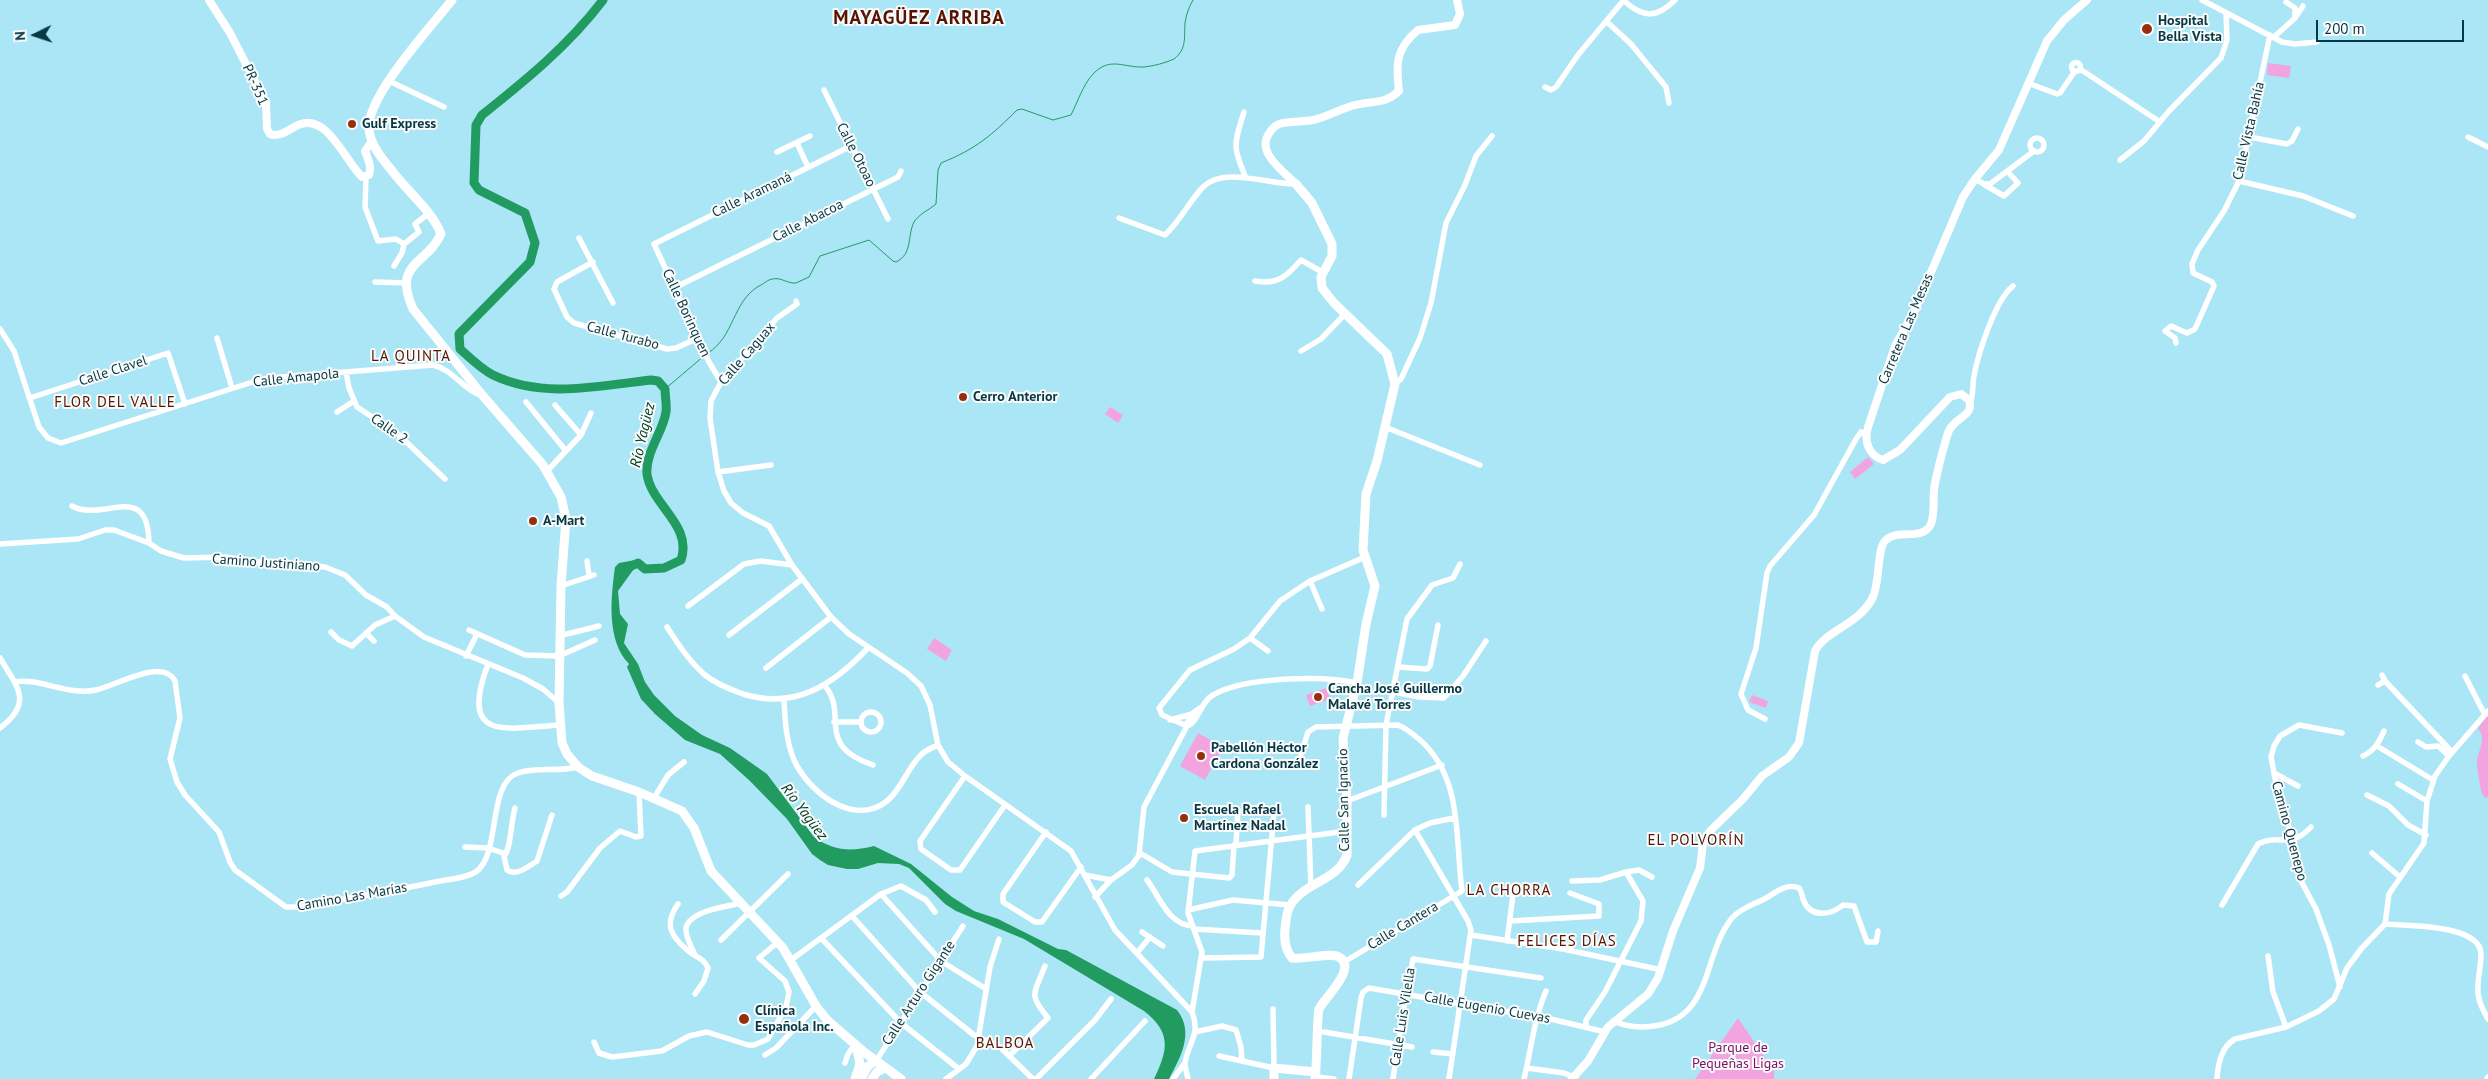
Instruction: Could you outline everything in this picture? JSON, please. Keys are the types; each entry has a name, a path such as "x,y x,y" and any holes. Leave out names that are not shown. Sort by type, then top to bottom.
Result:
{"main road":[{"path":"452,0 389,81 375,103 370,117 369,130 372,141 393,172 442,234 411,267 407,283 408,296 413,309 483,396 547,471 561,498 566,519 559,636 559,725 563,748 578,767 592,776 654,798 682,811 687,816 711,872 752,912 778,942 791,960 816,1006 827,1020 855,1044 874,1065"},
{"path":"1296,184 1312,203 1332,244 1332,256 1322,272 1322,288 1345,314 1387,354 1395,384 1377,461 1367,488 1366,525 1363,545 1364,557"},
{"name":"Calle San Ignacio","path":"1290,905 1311,888 1333,874 1344,863 1347,855 1347,801 1342,747 1345,726 1357,683 1366,624 1375,586 1373,574 1364,557"},
{"path":"1274,1079 1274,1068 1316,1076 1318,1013 1344,973 1344,962 1335,955 1292,958 1287,952 1284,936 1290,905"},
{"path":"855,1044 860,1064 855,1079"},
{"path":"868,1079 874,1065"},
{"path":"861,1079 868,1066 874,1065 885,1068 901,1079"},
{"path":"872,1079 877,1072 885,1068"}],"street":[{"name":"PR-351","path":"209,0 230,33 266,103 267,128 270,134 279,135 304,123 326,129 359,174 366,177"},
{"path":"1296,184 1267,152 1266,137 1272,129 1280,124 1316,120 1360,104 1378,103 1391,98 1399,91 1396,66 1402,48 1418,30 1455,25 1460,14 1457,0"},
{"path":"1544,87 1551,90 1556,87 1578,55 1623,1 1647,15 1662,11 1676,0"},
{"name":"Carretera Las Mesas","path":"1867,436 1884,376 1895,346 1915,310 1958,208 1975,179 1999,150 2010,129 2047,41 2064,20 2087,0"},
{"path":"2202,0 2288,43 2317,42"},
{"path":"2286,2 2295,8 2295,18"},
{"path":"2272,36 2295,18 2303,6"},
{"path":"2120,160 2139,146 2225,52 2227,40 2226,13"},
{"path":"1606,21 1631,44 1666,88 1669,104"},
{"name":"Calle Vista Bahía","path":"2176,343 2174,338 2166,331 2167,328 2171,326 2187,333 2195,329 2214,286 2212,282 2193,272 2192,264 2198,250 2224,211 2239,181 2272,36"},
{"path":"2028,83 2057,94 2060,93 2078,70 2160,122"},
{"path":"389,81 444,107"},
{"name":"Calle Otoao","path":"824,90 888,219"},
{"path":"1244,112 1234,144 1246,178"},
{"path":"2248,137 2287,144 2292,142 2298,129"},
{"path":"777,152 810,136"},
{"path":"1395,384 1401,379 1424,327 1431,303 1446,223 1465,185 1476,156 1492,136"},
{"path":"2468,137 2488,147"},
{"path":"372,141 365,151 371,168 366,177 365,207 378,241 396,239 404,244"},
{"path":"797,143 808,167"},
{"name":"Calle Aramaná","path":"654,244 851,146"},
{"path":"1984,184 1995,182 2034,151"},
{"name":"Calle Abacoa","path":"674,288 898,177 900,171"},
{"path":"1975,179 2004,196 2018,183 2008,172"},
{"path":"1119,218 1165,235 1210,181 1222,178 1246,178 1296,184"},
{"path":"2239,181 2303,196 2353,216"},
{"path":"394,266 402,253 404,244 419,232 415,224 428,214"},
{"name":"Calle Turabo","path":"579,238 613,303"},
{"name":"Calle Borinquen","path":"654,244 709,362 721,382"},
{"path":"1255,281 1266,283 1280,280 1290,273 1301,260 1322,272"},
{"name":"Calle Turabo","path":"593,262 557,282 554,289 567,316 574,323 667,349 676,348 698,338"},
{"path":"712,269 716,277"},
{"path":"375,282 407,283"},
{"path":"1527,1068 1564,1073 1573,1078 1588,1061 1613,1021 1648,994 1662,970 1673,931 1700,868 1706,838 1715,824 1743,799 1762,776 1789,757 1799,743 1815,651 1823,641 1849,624 1867,607 1878,582 1879,554 1885,540 1894,535 1920,533 1929,528 1932,520 1936,483 1947,434 1952,424 1967,414 1973,398 1974,377 1984,340 2005,293 2013,286"},
{"name":"Calle Caguax","path":"796,301 797,304 777,318 721,382 710,408 718,472 724,491 731,503 743,513 769,526 792,565 831,617 848,634 868,648"},
{"path":"1301,351 1320,339 1345,314"},
{"name":"Calle Amapola","path":"0,329 14,351 42,431 48,438 61,443 264,379 433,365 440,367 456,378 467,390 483,396"},
{"path":"217,338 232,388"},
{"name":"Calle Clavel","path":"30,398 168,353 185,404"},
{"path":"337,412 354,401 346,372"},
{"path":"1765,719 1748,710 1741,694 1756,648 1767,573 1776,559 1814,515 1861,432 1867,436 1868,445 1873,454 1883,460 1900,450 1950,397 1964,395 1970,403"},
{"name":"Calle 2","path":"354,401 363,411 398,434 445,479"},
{"path":"526,402 566,451"},
{"path":"555,405 581,435"},
{"path":"547,471 581,435 591,413"},
{"path":"1384,427 1480,465"},
{"path":"718,472 771,465"},
{"path":"72,506 93,512 124,505 134,508 148,526 149,543"},
{"name":"Camino Justiniano","path":"0,544 78,539 110,530 149,543 161,551 184,558 226,557 242,561 325,567 345,575 366,595 387,607 395,616 424,637 543,689 559,703"},
{"path":"1200,708 1194,722 1187,726 1162,716 1159,708 1190,670 1234,649 1250,638 1280,601 1310,581 1364,557"},
{"path":"688,606 744,564 760,561 792,565"},
{"path":"561,586 592,575 587,562"},
{"path":"1384,815 1386,725 1409,615 1415,611 1422,597 1432,585 1456,576 1460,564"},
{"path":"729,635 802,579"},
{"path":"1310,581 1322,609"},
{"path":"331,632 339,640 352,646 375,625 387,622 395,616"},
{"path":"766,668 831,617"},
{"path":"1398,667 1427,669 1431,661 1438,624"},
{"path":"559,636 599,626"},
{"path":"667,627 690,660 715,682 746,695 784,700 801,696 824,685 868,648 907,673 921,686 930,705 938,745 943,756 965,776 1046,832 1071,852 1115,930 1192,1012 1196,1024 1195,1032 1185,1063 1173,1079"},
{"path":"468,630 525,655 559,656 595,640"},
{"path":"366,633 374,641"},
{"path":"466,656 478,634"},
{"path":"1250,638 1268,651"},
{"path":"1394,692 1419,697 1444,698 1463,676 1486,641"},
{"path":"0,658 20,690 20,703 0,728"},
{"path":"488,664 478,698 481,715 488,723 504,729 559,725"},
{"name":"Camino Las Marías","path":"15,682 83,692 104,688 146,673 162,672 170,675 175,681 180,718 170,756 177,782 185,795 219,832 232,866 286,907 298,907 474,873 482,866 500,796 505,784 511,777 526,771 559,771 578,767"},
{"path":"2216,1079 2220,1058 2228,1043 2234,1039 2286,1027 2319,1011 2334,999 2347,968 2361,949 2385,924 2389,894 2420,850 2426,835 2427,801 2433,780 2450,754 2487,713 2465,676"},
{"path":"2378,685 2384,678 2450,754"},
{"path":"1095,897 1111,880 1132,865 1140,853 1144,807 1187,723 1207,699 1216,694 1272,680 1333,679 1357,683"},
{"path":"824,685 833,697 834,722 838,738 846,750 859,760 873,765"},
{"path":"784,700 788,743 799,771 825,797 846,808 866,810 886,802 919,756 938,745"},
{"path":"1170,720 1193,714"},
{"path":"834,722 861,722"},
{"name":"Camino Quenepo","path":"2340,987 2329,945 2316,909 2300,879 2294,840 2280,803 2271,757 2274,746 2280,736 2290,728 2304,724 2342,733"},
{"path":"1301,754 1307,734 1312,728 1386,725 1405,728 1430,750 1442,765 1453,797 1454,818 1430,823 1415,830 1358,885"},
{"path":"2363,756 2377,746 2384,730"},
{"path":"2418,742 2426,747 2438,746 2450,754"},
{"path":"2377,746 2433,780"},
{"path":"654,798 668,775 684,762"},
{"path":"1347,801 1442,765"},
{"path":"2274,773 2298,786"},
{"path":"965,776 919,843 921,849 951,870 960,870 1005,805"},
{"path":"2398,784 2427,801"},
{"path":"561,896 567,892 600,848 620,831 636,837 641,836 639,792"},
{"path":"2367,794 2389,806 2408,825 2426,835"},
{"path":"1308,806 1311,888"},
{"path":"504,856 510,843 510,828 515,808"},
{"path":"1140,853 1168,871 1225,878 1232,875 1238,810"},
{"path":"1202,958 1261,956 1274,813"},
{"path":"465,847 488,848 503,853 507,870 512,873 519,872 538,861 552,815"},
{"name":"Calle Cantera","path":"1344,962 1462,891 1454,818"},
{"path":"2222,905 2258,844 2269,841 2294,840 2311,827"},
{"path":"1415,830 1468,921 1471,935 1449,1079"},
{"path":"1046,832 1002,894 1003,902 1035,922 1042,922 1081,867"},
{"path":"1192,1012 1202,958 1201,945 1188,910 1194,853 1198,849 1347,832"},
{"path":"2372,853 2400,877"},
{"path":"1572,881 1589,882 1638,870 1652,877"},
{"path":"1586,1026 1586,1020 1605,992 1639,926 1644,909 1641,898 1626,872"},
{"path":"720,940 752,912 788,874"},
{"path":"1085,875 1111,880"},
{"path":"1147,880 1176,921 1184,925 1194,928 1262,933"},
{"path":"791,960 881,894 901,886 926,900 935,912"},
{"path":"1507,941 1514,887"},
{"path":"1613,1021 1630,1027 1641,1027 1662,1025 1682,1017 1696,1001 1704,984 1718,940 1732,919 1746,907 1786,887 1799,888 1809,909 1816,913 1837,912 1844,905 1854,906 1867,942 1876,942 1878,931"},
{"path":"1510,921 1598,918 1600,914 1599,904 1570,893"},
{"path":"881,894 941,961 986,989"},
{"path":"1188,910 1234,900 1290,905"},
{"path":"695,955 687,932 689,923 700,914 742,903"},
{"path":"678,904 670,916 670,930 688,951 704,961 708,970 695,994"},
{"path":"852,916 920,992 979,1037 994,1043 1034,1079 1095,1020 1111,999"},
{"path":"2385,924 2454,931 2471,937 2477,943 2481,955 2477,990 2488,1019"},
{"name":"Calle Arturo Gigante","path":"874,1065 963,926"},
{"path":"1142,932 1162,946"},
{"path":"1471,935 1621,960 1662,970"},
{"path":"822,938 900,1023 959,1070"},
{"path":"1137,953 1150,938"},
{"path":"946,1079 959,1070 974,1053 979,1037 986,989 999,939"},
{"path":"594,1042 599,1053 612,1057 665,1051 689,1036 701,1033 712,1032 748,1045 754,1045 768,1039 786,1007 789,992 785,981 759,958 778,942"},
{"path":"2268,956 2273,992 2286,1027"},
{"name":"Calle Luis Vilella","path":"1393,1079 1411,961 1416,958 1466,966"},
{"path":"1009,1056 1048,1018 1033,997 1045,966"},
{"path":"1466,966 1541,978"},
{"name":"Calle Eugenio Cuevas","path":"1355,1038 1362,994 1369,988 1586,1026 1605,1032"},
{"path":"1524,1079 1537,1018 1546,991"},
{"path":"765,1055 776,1048 816,1006"},
{"path":"1218,1056 1274,1068 1273,1009"},
{"path":"1091,1079 1144,1021"},
{"path":"1195,1032 1222,1026 1236,1030 1241,1047 1242,1061"},
{"path":"1324,1032 1412,1048"},
{"path":"1349,1079 1355,1038"},
{"path":"844,1053 855,1044"},
{"path":"845,1063 848,1054 855,1044"},
{"path":"1433,1052 1453,1054"},
{"path":"1185,1063 1188,1079"},
{"path":"1316,1076 1334,1079"}],"green space":[{"path":"2268,63 2291,66 2289,78 2267,75"},
{"path":"1110,407 1123,415 1118,423 1105,414"},
{"path":"1868,457 1874,464 1855,479 1850,472"},
{"path":"934,638 952,650 946,661 927,649"},
{"name":"Cancha José Guillermo Malavé Torres","path":"1326,688 1330,699 1310,706 1306,695"},
{"path":"1752,695 1768,701 1766,708 1749,702"},
{"path":"2488,715 2488,797 2485,798 2482,794 2477,770 2482,741 2478,728"},
{"name":"Pabellón Héctor Cardona González","path":"1198,733 1223,747 1205,780 1180,766"},
{"name":"Parque de Pequeñas Ligas","path":"1738,1018 1774,1071 1774,1079 1695,1079"}],"shaded area":[{"path":"635,560 638,563 618,591 620,614 628,624 624,643 638,664 645,682 654,695 675,716 702,735 730,748 767,774 814,837 821,842 842,849 874,846 911,864 952,897 974,911 998,919 1058,949 1066,950 1177,1010 1185,1028 1184,1045 1169,1079 1154,1079 1162,1059 1165,1042 1159,1027 1144,1011 1024,939 956,911 945,904 909,868 899,864 878,863 858,869 828,865 812,854 787,819 750,781 720,754 685,740 655,714 641,699 627,667 629,664 622,654 613,631 612,591 615,567 619,563"}],"waterway":[{"name":"Río Yagüez","path":"603,0 561,47 531,75 482,115 476,125 474,183 479,190 525,213 535,243 530,262 459,334 460,349 489,373 512,382 531,387 571,389 651,380 658,381 665,389 666,412 651,450 647,474 656,496 677,526 681,536 683,548 681,560 664,568 645,569 638,563 627,568"},
{"path":"708,353 724,338 743,301 750,293 769,280 779,279 796,283 809,277 820,256 869,240 893,261 896,262 901,259 907,250 914,222 921,214 936,204 938,170 941,163 983,141 1017,110 1022,109 1053,120 1071,115 1089,78 1105,65 1117,64 1144,67 1174,59 1183,47 1185,20 1193,0"},
{"path":"665,389 704,356"}],"place":[{"name":"Hospital Bella Vista","path":"2147,29"},
{"name":"Gulf Express","path":"352,124"},
{"name":"Cerro Anterior","path":"963,397"},
{"name":"A-Mart","path":"533,521"},
{"name":"Cancha José Guillermo Malavé Torres","path":"1318,697"},
{"name":"Pabellón Héctor Cardona González","path":"1201,756"},
{"name":"Escuela Rafael Martínez Nadal","path":"1184,818"},
{"name":"Clínica Española Inc.","path":"744,1019"}],"district":[{"name":"MAYAGÜEZ ARRIBA","path":"919,19"},
{"name":"LA QUINTA","path":"411,357"},
{"name":"FLOR DEL VALLE","path":"115,403"},
{"name":"EL POLVORÍN","path":"1696,841"},
{"name":"LA CHORRA","path":"1509,891"},
{"name":"FELICES DÍAS","path":"1567,942"},
{"name":"BALBOA","path":"1005,1044"}]}
